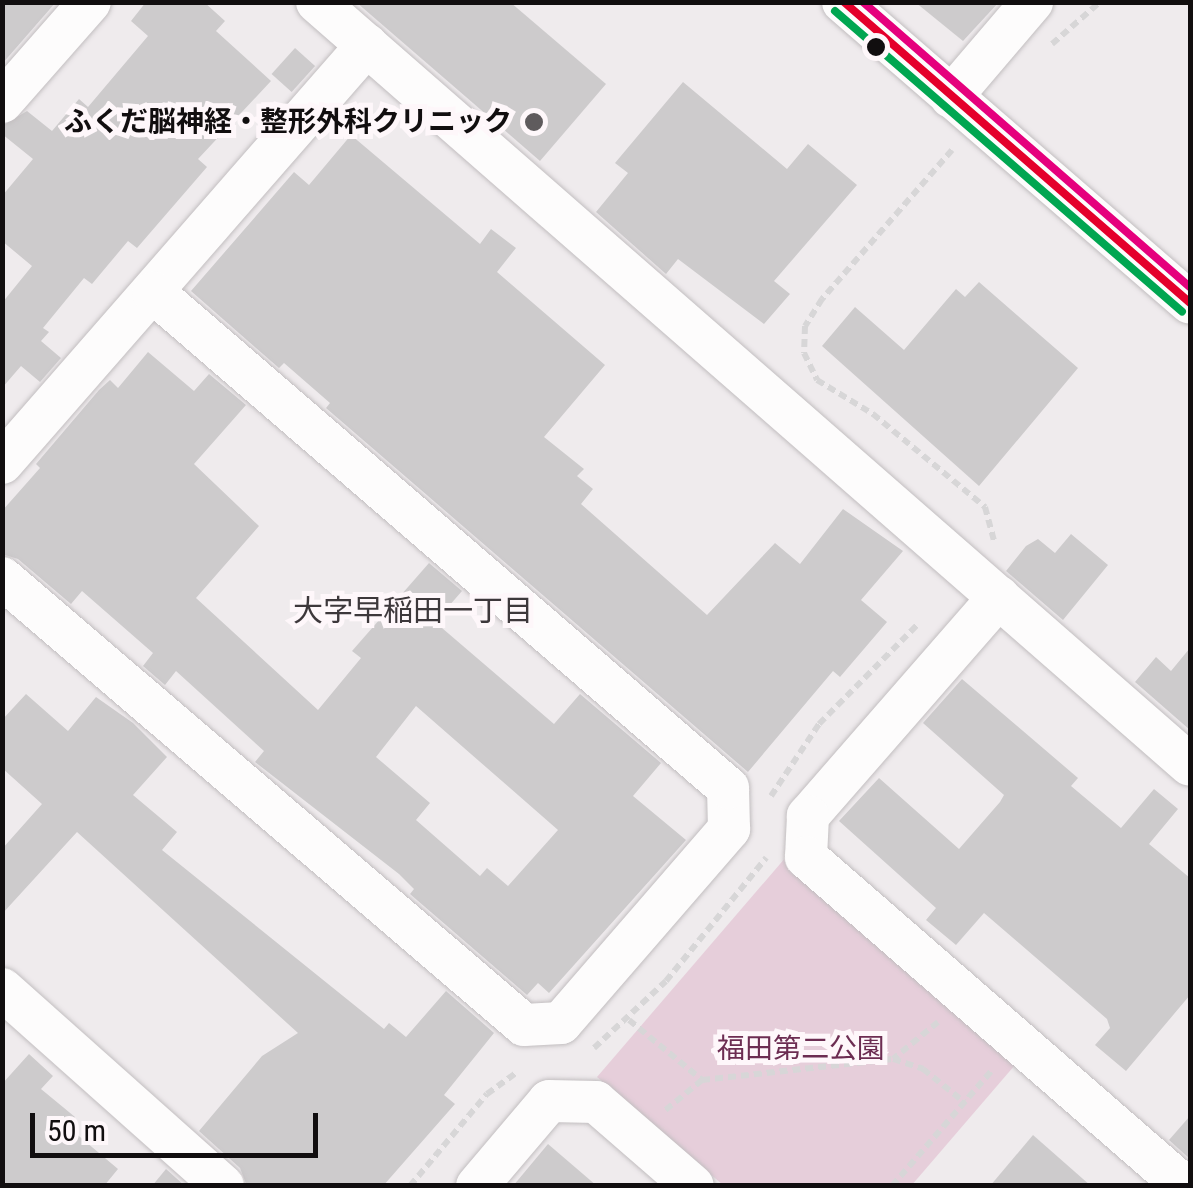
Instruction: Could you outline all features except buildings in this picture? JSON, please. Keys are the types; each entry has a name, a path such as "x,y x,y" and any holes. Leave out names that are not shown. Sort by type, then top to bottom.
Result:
{"street":[{"path":"2,102 90,2"},
{"path":"316,2 1190,765"},
{"path":"843,2 1190,304"},
{"path":"952,96 1032,2"},
{"path":"2,463 367,45"},
{"path":"2,578 524,1025 561,1023 729,830 728,788 153,292"},
{"path":"985,585 808,816 806,857 1184,1186"},
{"path":"2,988 223,1186"},
{"path":"477,1186 549,1102 596,1102 693,1186"}],"path":[{"path":"956,146 822,300 805,326 804,353 817,380 873,414 985,508 996,547 985,585"},
{"path":"893,1059 925,1037 964,994"},
{"path":"630,1020 702,1080"},
{"path":"892,1186 1018,1041"},
{"path":"638,1139 702,1080 893,1059 923,1070 964,1102"}],"green space":[{"name":"福田第二公園","path":"786,857 1021,1058 911,1186 723,1185 597,1077"}],"transit line":[{"path":"844,2 1190,303"},
{"path":"863,2 1190,287"},
{"path":"835,11 1182,312"}],"place":[{"name":"ふくだ脳神経・整形外科クリニック","path":"534,122"}],"district":[{"name":"大字早稲田一丁目","path":"413,611"}]}
